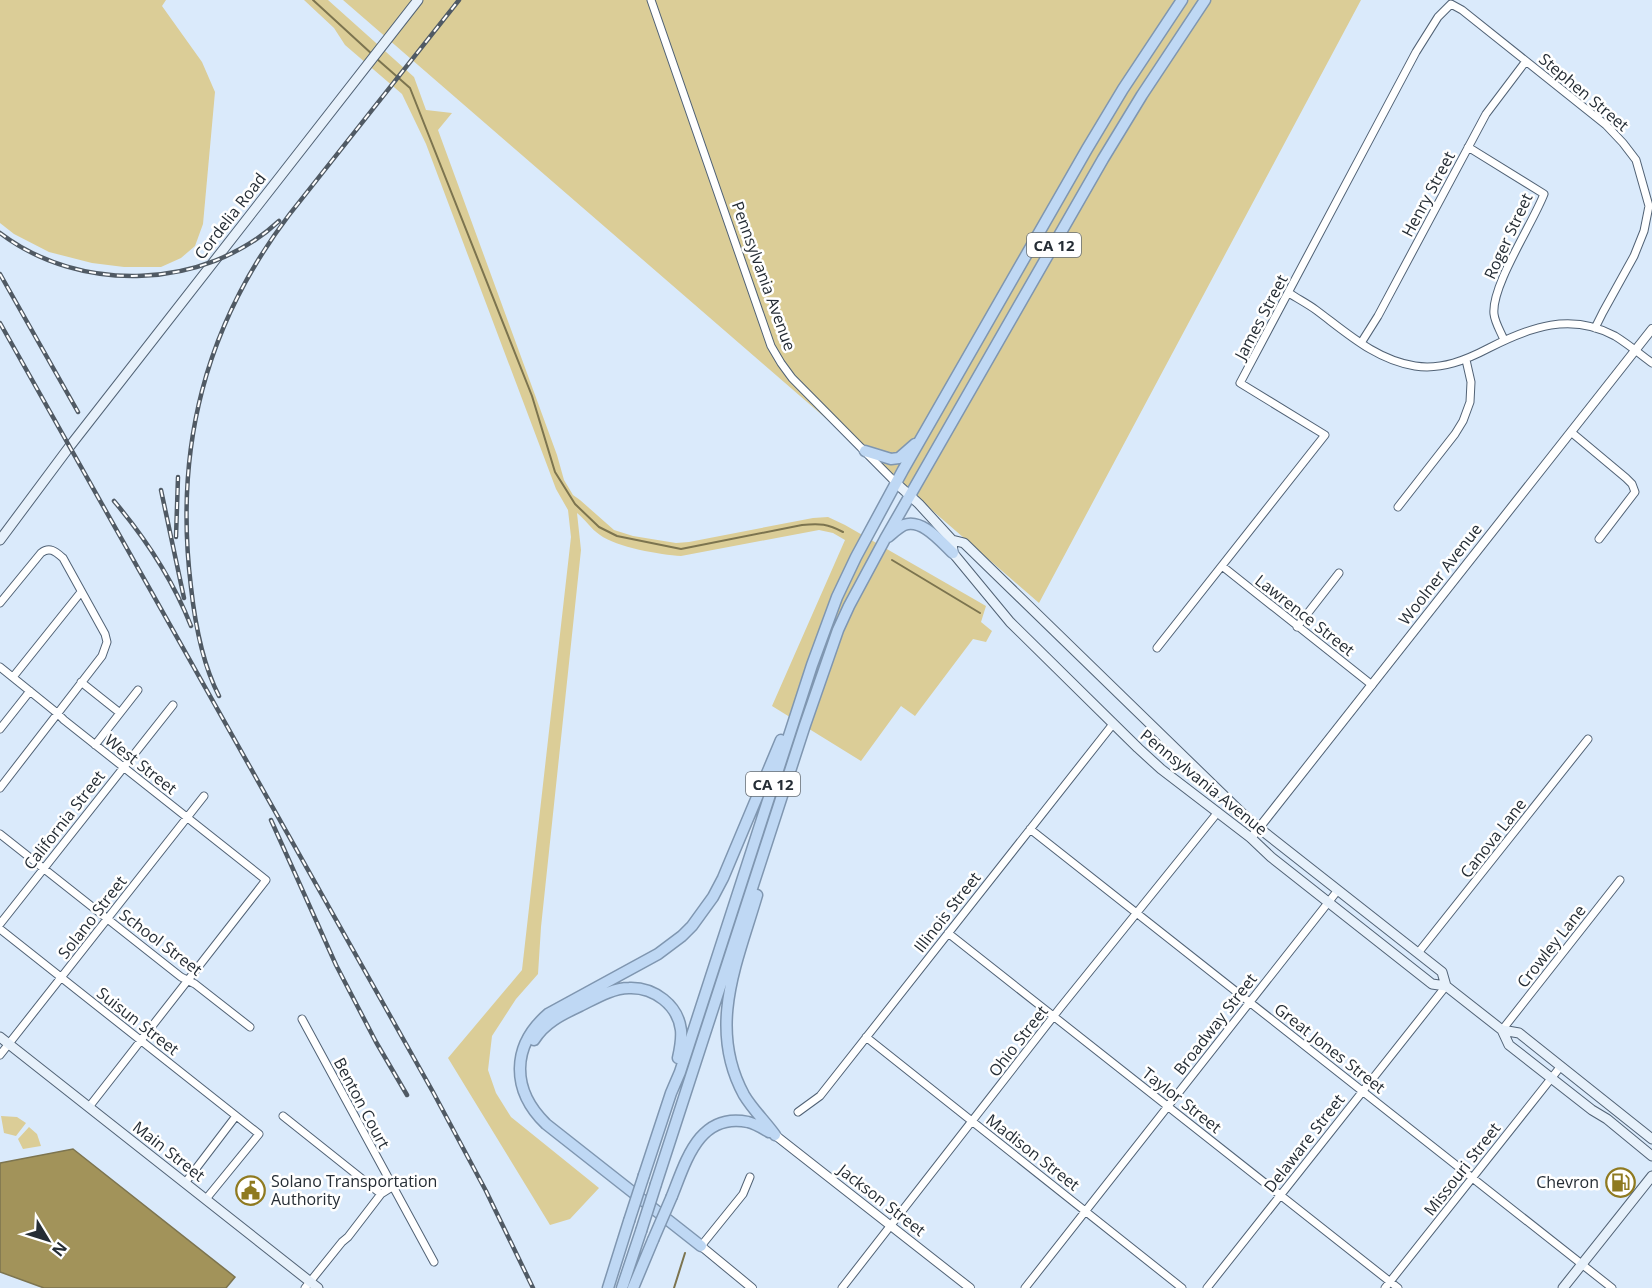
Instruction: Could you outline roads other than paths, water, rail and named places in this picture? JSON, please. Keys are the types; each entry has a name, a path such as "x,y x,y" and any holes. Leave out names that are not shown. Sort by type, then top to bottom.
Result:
{"highway":[{"name":"CA 12","path":"608,1288 794,719 837,597 896,483 1087,149 1123,89 1182,0"},
{"name":"CA 12","path":"622,1288 812,702 838,630 885,538 1103,159 1205,0"},
{"path":"865,451 885,458 899,458 922,437"},
{"path":"885,538 906,524 914,524 923,527 953,553"},
{"path":"701,1246 536,1114 530,1106 519,1071 521,1053 537,1023 548,1014 658,954 682,936 704,912 723,878 778,745 794,719"},
{"path":"775,820 771,851 738,962 726,1014 728,1048 736,1078 755,1111 775,1135"},
{"path":"522,1080 529,1048 535,1037 550,1022 612,991 643,988 667,1002 675,1013 681,1029 681,1044 671,1093"},
{"path":"633,1288 694,1145 702,1134 713,1127 731,1122 749,1122 775,1135"}],"main road":[{"name":"Cordelia Road","path":"0,540 67,450 418,0"},
{"name":"Pennsylvania Avenue","path":"896,483 952,540 964,543 1250,821 1442,972 1446,986"},
{"path":"952,540 953,553"},
{"name":"Pennsylvania Avenue","path":"953,553 1010,622 1161,770 1251,838 1432,984 1446,986 1503,1030 1519,1033 1652,1139"},
{"name":"Pennsylvania Avenue","path":"1503,1030 1509,1045 1652,1156"},
{"name":"Main Street","path":"0,1037 206,1199 311,1286"},
{"path":"1563,1288 1652,1176"}],"street":[{"name":"Pennsylvania Avenue","path":"651,0 771,346 792,378 896,483"},
{"name":"Stephen Street","path":"1451,4 1462,10 1606,125 1636,160 1650,206 1644,231 1634,256 1595,328"},
{"name":"James Street","path":"1157,648 1325,435 1240,384 1416,52 1438,17 1451,4"},
{"name":"Henry Street","path":"1361,343 1378,316 1486,114 1526,61"},
{"name":"Roger Street","path":"1468,147 1544,194 1499,288 1494,315 1504,340"},
{"path":"1289,293 1374,353 1394,362 1417,366 1448,365 1466,360 1533,328 1564,323 1587,326 1613,335 1652,363"},
{"name":"Woolner Avenue","path":"1251,838 1652,329"},
{"path":"1398,507 1463,421 1470,402 1471,382 1466,360"},
{"path":"1571,432 1626,478 1632,484 1635,492 1599,539"},
{"path":"0,603 33,562 45,550 50,549 63,558 105,634 107,642 102,656 0,788"},
{"name":"Lawrence Street","path":"1222,566 1372,685"},
{"path":"1297,627 1339,573"},
{"path":"13,677 81,592"},
{"name":"West Street","path":"0,667 266,880 188,981"},
{"path":"81,682 120,713"},
{"path":"95,745 138,690"},
{"path":"0,729 30,691"},
{"name":"California Street","path":"0,924 173,705"},
{"name":"Illinois Street","path":"798,1112 820,1096 1113,724"},
{"name":"Canova Lane","path":"1418,953 1588,739"},
{"name":"Solano Street","path":"0,1054 204,796"},
{"name":"Ohio Street","path":"842,1288 1218,812"},
{"name":"Great Jones Street","path":"1030,829 1612,1288"},
{"name":"School Street","path":"0,834 181,977 195,984 250,1027"},
{"name":"Crowley Lane","path":"1503,1030 1620,880"},
{"name":"Broadway Street","path":"1025,1288 1338,890"},
{"name":"Suisun Street","path":"0,929 259,1134 206,1199"},
{"name":"Taylor Street","path":"948,933 1280,1195 1388,1285 1398,1288"},
{"path":"89,1107 188,981"},
{"name":"Delaware Street","path":"1207,1288 1446,986"},
{"name":"Benton Court","path":"302,1019 434,1262"},
{"name":"Madison Street","path":"866,1037 1182,1288"},
{"name":"Missouri Street","path":"1388,1285 1561,1066"},
{"path":"185,1183 236,1116"},
{"path":"283,1116 381,1194"},
{"name":"Jackson Street","path":"775,1135 970,1288"},
{"path":"750,1177 744,1194 701,1246 752,1288"},
{"path":"311,1286 342,1242 381,1194 392,1187"}],"waterway":[{"path":"313,0 373,55"},
{"path":"377,59 410,88 532,396 555,472 575,504 599,527 617,536 681,549 802,525 824,525 843,532"},
{"path":"892,560 980,613"},
{"path":"674,1288 685,1253"}],"railway":[{"path":"219,696 208,670 197,629 187,536 187,486 192,437 202,390 217,345 236,300 260,257 289,215 459,0"},
{"path":"0,233 32,253 67,267 104,274 142,276 179,271 215,261 249,244 279,221"},
{"path":"0,274 78,412"},
{"path":"0,323 433,1092 486,1191 533,1288"},
{"path":"176,537 178,477"},
{"path":"161,490 184,598"},
{"path":"114,501 158,560 191,626"},
{"path":"271,820 336,965 376,1042 407,1095"}],"place":[{"name":"Chevron","path":"1620,1182"},
{"name":"Solano Transportation Authority","path":"250,1190"}]}
